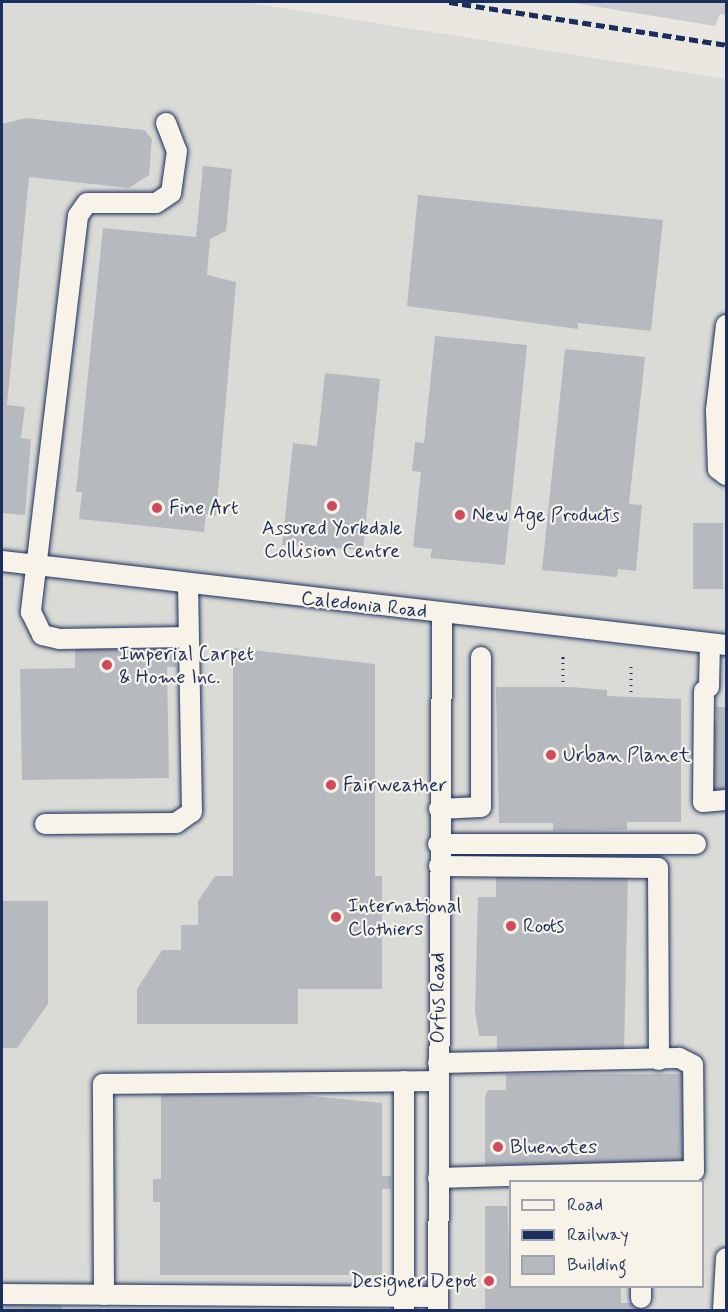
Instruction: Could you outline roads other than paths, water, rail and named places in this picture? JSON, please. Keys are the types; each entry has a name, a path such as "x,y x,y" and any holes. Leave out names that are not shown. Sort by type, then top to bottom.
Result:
{"street":[{"path":"166,123 177,151 171,193 156,203 87,203 78,216 31,612 42,635 189,637"},
{"path":"726,325 716,410 718,469 726,475"},
{"name":"Caledonia Road","path":"2,561 188,586 718,645"},
{"path":"45,824 176,823 192,812 188,586"},
{"name":"Orfus Road","path":"438,1304 438,844 442,614"},
{"path":"718,645 707,689 703,802 726,801"},
{"path":"439,809 481,807 482,657"},
{"path":"438,844 696,844"},
{"path":"439,866 658,868 659,1060"},
{"path":"104,1294 103,1084 404,1081 438,1072 680,1058 693,1065 694,1171 640,1178 438,1178"},
{"path":"404,1081 404,1304"},
{"path":"723,1311 726,1258"},
{"path":"404,1275 438,1275"},
{"path":"2,1294 74,1302 104,1294 438,1304"}],"railway":[{"path":"449,2 726,45"}],"place":[{"name":"Assured Yorkdale Collision Centre","path":"332,506"},
{"name":"Fine Art","path":"157,508"},
{"name":"New Age Products","path":"460,515"},
{"name":"Imperial Carpet & Home Inc.","path":"107,665"},
{"name":"Urban Planet","path":"551,755"},
{"name":"Fairweather","path":"331,785"},
{"name":"International Clothiers","path":"336,917"},
{"name":"Roots","path":"511,926"},
{"name":"Bluenotes","path":"498,1147"},
{"name":"Designer Depot","path":"489,1281"}]}
